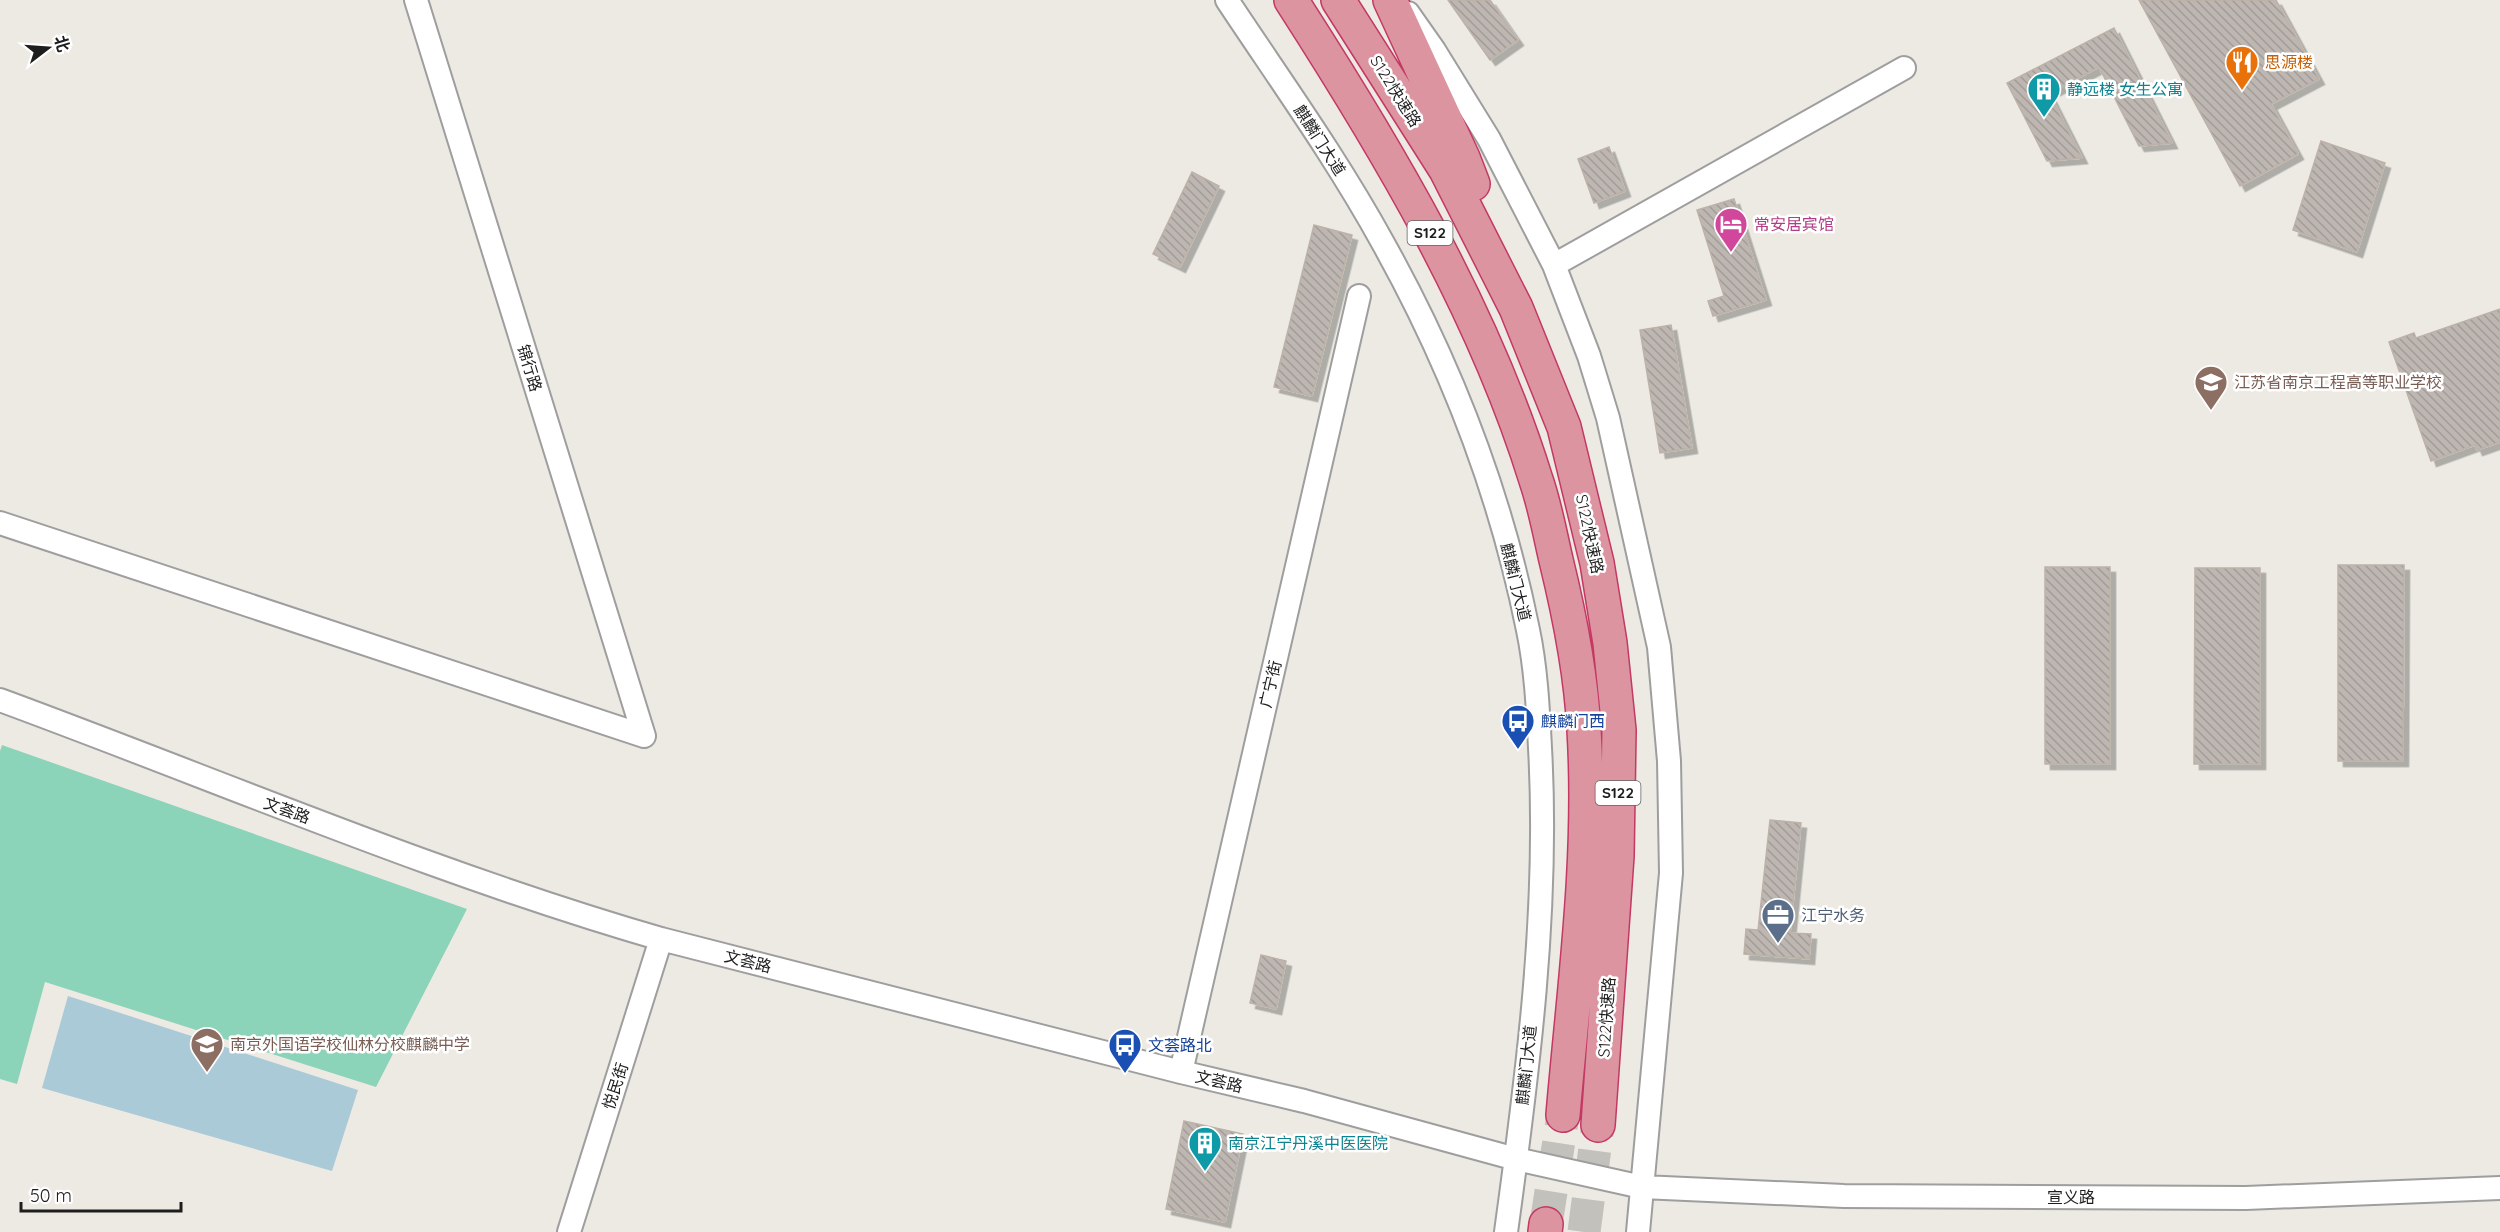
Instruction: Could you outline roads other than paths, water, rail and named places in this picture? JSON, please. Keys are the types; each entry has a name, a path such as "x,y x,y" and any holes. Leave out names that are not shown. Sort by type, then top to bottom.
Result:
{"highway":[{"path":"1267,0 1348,89"},
{"name":"S122快速路","path":"1291,0 1348,89 1421,216 1476,327 1509,403 1537,482 1579,665 1585,732 1586,863 1563,1115"},
{"name":"S122快速路","path":"1338,0 1446,170 1516,308 1564,427 1597,563 1610,643 1619,730 1617,856 1598,1125"},
{"path":"1390,0 1463,158 1516,308"}],"street":[{"name":"锦行路","path":"0,523 644,736 416,0"},
{"name":"麒麟门大道","path":"1227,0 1322,142 1383,243 1438,354 1484,467 1509,550 1529,632 1538,716 1543,802 1540,929 1506,1232"},
{"path":"1398,0 1434,50 1488,139 1554,265 1589,356 1608,418 1659,647 1669,761 1671,873 1638,1232"},
{"path":"1554,265 1904,68"},
{"name":"广宁街","path":"1181,1072 1359,296"},
{"name":"文荟路","path":"0,700 214,783 514,894 661,939 1181,1072 1304,1101 1516,1159 1642,1187"},
{"name":"悦民街","path":"569,1232 661,939"},
{"name":"宣义路","path":"1642,1187 1844,1196 2246,1198 2500,1188"}],"water":[{"path":"68,996 358,1090 332,1171 42,1088"}],"tunnel":[{"path":"1546,1224 1563,1115"},
{"path":"1584,1232 1598,1125"}],"place":[{"name":"思源楼","path":"2242,91"},
{"name":"静远楼 女生公寓","path":"2044,118"},
{"name":"常安居宾馆","path":"1731,253"},
{"name":"江苏省南京工程高等职业学校","path":"2211,411"},
{"name":"麒麟门西","path":"1518,750"},
{"name":"江宁水务","path":"1778,944"},
{"name":"南京外国语学校仙林分校麒麟中学","path":"207,1073"},
{"name":"文荟路北","path":"1125,1074"},
{"name":"南京江宁丹溪中医医院","path":"1205,1172"}]}
